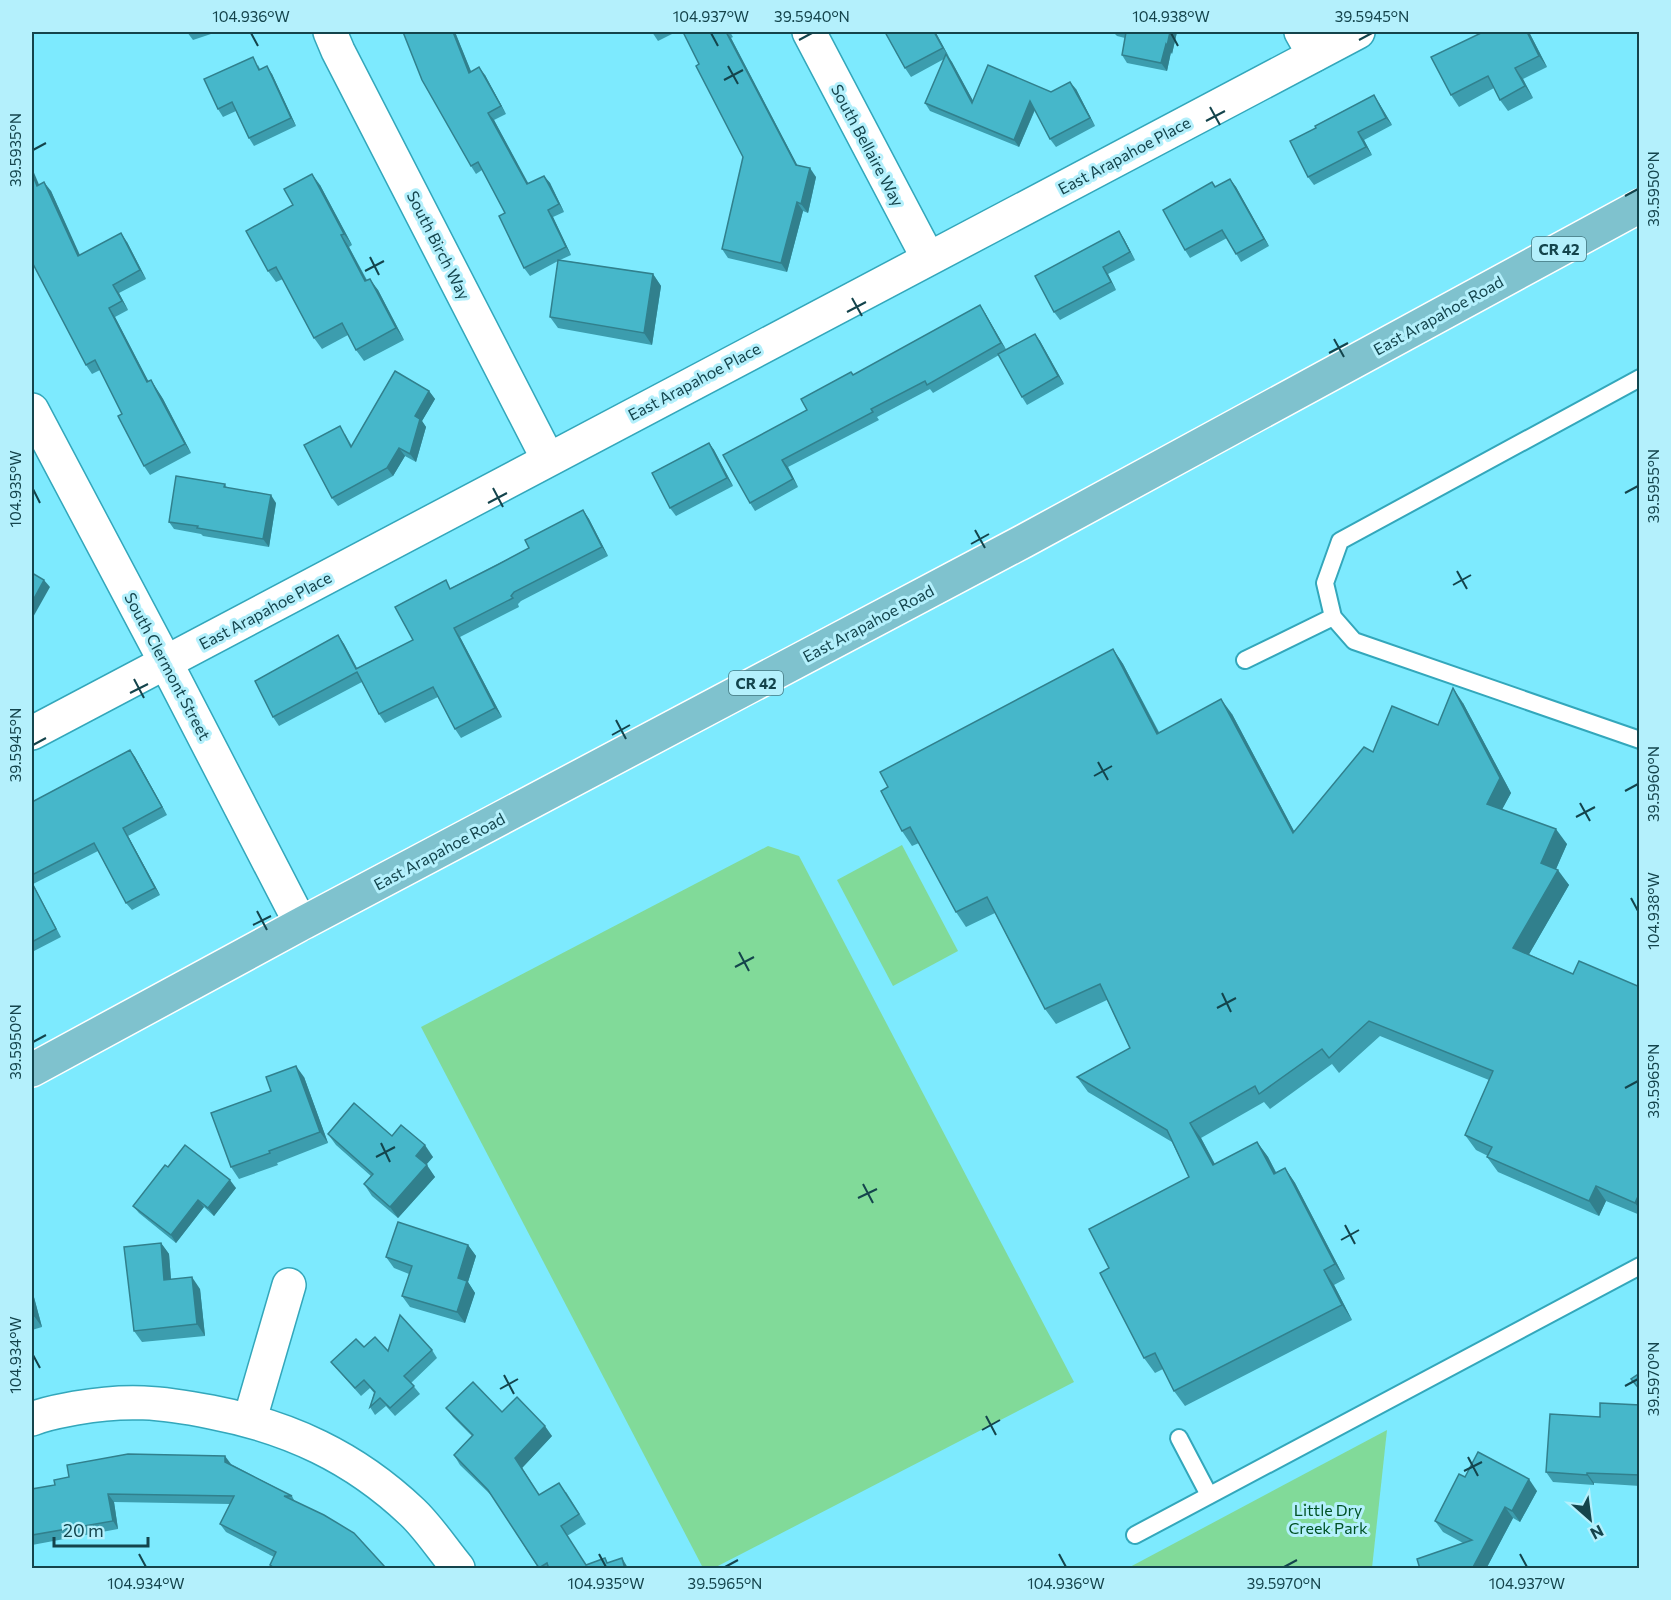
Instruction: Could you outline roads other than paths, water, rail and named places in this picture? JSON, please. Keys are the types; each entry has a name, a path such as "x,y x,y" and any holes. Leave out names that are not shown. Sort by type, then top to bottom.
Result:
{"main road":[{"name":"East Arapahoe Road","path":"32,1070 301,924 1034,536 1640,206"}],"street":[{"name":"South Birch Way","path":"330,32 548,459"},
{"name":"South Bellaire Way","path":"809,32 928,258"},
{"name":"East Arapahoe Place","path":"32,733 928,258 1307,44 1358,32"},
{"name":"South Clermont Street","path":"32,410 301,924"},
{"path":"250,1419 289,1285"},
{"path":"32,1419 43,1414 101,1404 132,1402 164,1403 250,1419 306,1440 365,1474 413,1513 458,1569"}],"lane":[{"path":"1640,378 1340,541 1325,583 1333,617 1354,641 1640,740"},
{"path":"1245,660 1333,617"},
{"path":"1135,1535 1640,1266"},
{"path":"1179,1438 1209,1495"}],"park label":[{"name":"Little Dry Creek Park","path":"1328,1518"}]}
